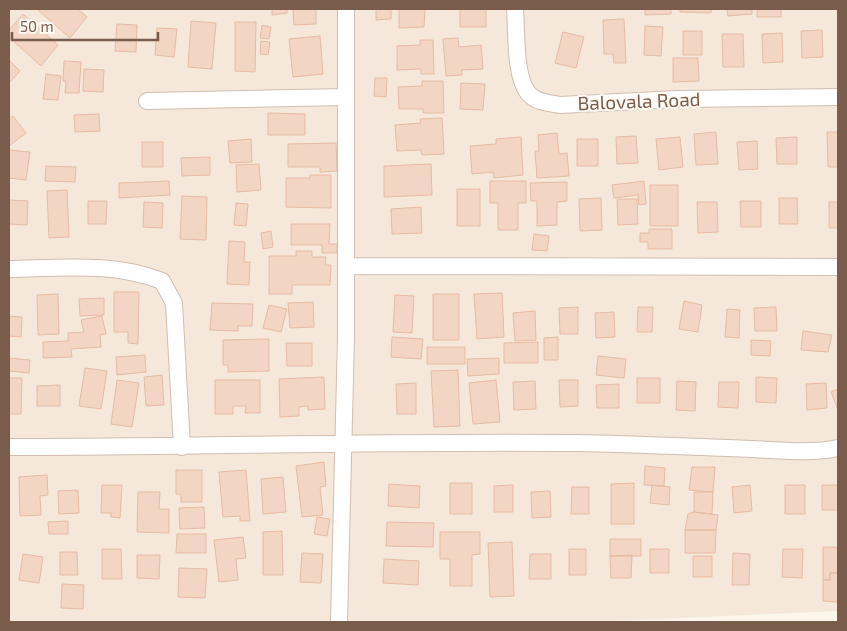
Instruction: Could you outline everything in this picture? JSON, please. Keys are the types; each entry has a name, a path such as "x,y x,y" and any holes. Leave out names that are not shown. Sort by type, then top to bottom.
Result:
{"street":[{"path":"339,622 344,444 346,9"},
{"name":"Balovala Road","path":"515,9 520,73 528,93 542,102 560,105 677,99 838,97"},
{"path":"147,101 346,97"},
{"path":"346,266 838,267"},
{"path":"9,269 100,267 139,272 162,281 174,303 182,447"},
{"path":"9,447 578,444 788,450 828,450 838,448"}],"shaded area":[{"path":"9,9 838,9 838,611 593,622 9,622"}],"building":[{"path":"37,9 78,9 87,17 70,38"},
{"path":"272,9 287,9 287,13 272,15"},
{"path":"293,9 316,9 316,24 294,25"},
{"path":"376,9 391,9 391,19 376,20"},
{"path":"399,9 425,9 424,27 399,28"},
{"path":"460,9 486,9 486,27 460,27"},
{"path":"645,9 671,9 671,14 645,15"},
{"path":"680,9 711,9 711,13 680,12"},
{"path":"727,9 752,9 752,14 728,16"},
{"path":"757,9 781,9 781,17 757,17"},
{"path":"23,14 58,45 41,66 9,37 9,30"},
{"path":"624,19 626,63 614,63 613,54 604,54 603,20"},
{"path":"191,21 216,23 212,69 188,67"},
{"path":"235,22 256,22 255,72 235,71"},
{"path":"117,24 137,25 136,52 115,51"},
{"path":"262,25 271,27 269,39 260,38"},
{"path":"645,26 663,27 661,56 644,55"},
{"path":"157,28 177,29 174,57 155,55"},
{"path":"822,30 823,57 802,58 801,31"},
{"path":"683,31 702,31 702,55 683,55"},
{"path":"563,32 584,37 576,68 555,63"},
{"path":"782,33 783,62 763,63 762,34"},
{"path":"722,34 743,34 744,67 723,67"},
{"path":"320,36 323,74 293,77 289,39"},
{"path":"458,38 459,47 481,45 483,69 462,70 462,75 446,76 443,39"},
{"path":"420,40 433,40 434,74 421,74 421,69 397,70 397,46 420,45"},
{"path":"261,41 270,42 268,55 260,54"},
{"path":"673,58 698,58 699,81 673,82"},
{"path":"9,60 20,71 9,83"},
{"path":"64,61 81,62 79,93 65,93 66,81 63,81"},
{"path":"84,69 104,70 103,92 83,91"},
{"path":"46,74 61,76 58,100 43,99"},
{"path":"375,78 387,78 386,97 374,96"},
{"path":"422,81 443,81 444,113 423,113 423,109 399,109 398,87 422,86"},
{"path":"461,83 485,84 483,110 460,109"},
{"path":"268,113 305,114 305,135 268,135"},
{"path":"99,114 100,131 75,132 74,115"},
{"path":"13,116 26,133 9,146 9,119"},
{"path":"442,118 444,154 422,155 421,150 397,151 395,125 421,123 420,119"},
{"path":"716,132 718,164 696,165 694,134"},
{"path":"827,132 838,132 838,167 828,167"},
{"path":"557,133 559,154 567,153 569,176 537,178 535,151 539,151 538,135"},
{"path":"636,136 638,163 617,164 616,137"},
{"path":"521,137 523,175 494,178 493,172 472,174 470,146 496,144 496,139"},
{"path":"680,137 683,167 659,170 656,139"},
{"path":"797,137 797,164 777,164 776,138"},
{"path":"251,139 252,162 230,163 228,141"},
{"path":"577,139 598,139 598,166 577,166"},
{"path":"757,141 758,169 739,170 737,142"},
{"path":"142,142 163,142 163,167 142,167"},
{"path":"336,143 337,171 320,172 320,167 288,167 288,144"},
{"path":"9,150 30,152 26,180 9,178"},
{"path":"210,157 210,175 182,176 181,158"},
{"path":"259,164 261,190 237,192 236,165"},
{"path":"431,164 432,195 384,197 384,166"},
{"path":"46,166 76,167 75,182 45,181"},
{"path":"310,175 331,175 331,208 286,207 286,178 310,178"},
{"path":"169,181 170,195 119,198 119,183"},
{"path":"490,181 526,181 526,203 518,203 518,230 498,230 498,203 490,203"},
{"path":"644,181 646,204 639,205 638,195 614,198 612,185"},
{"path":"567,182 567,201 557,202 557,225 537,226 537,201 531,201 530,183"},
{"path":"650,185 678,185 678,226 650,226"},
{"path":"457,189 480,189 480,226 457,226"},
{"path":"67,190 69,237 49,238 47,191"},
{"path":"182,196 207,197 206,240 180,239"},
{"path":"601,198 602,230 580,231 579,199"},
{"path":"779,198 797,198 798,224 779,224"},
{"path":"617,199 637,199 638,224 618,225"},
{"path":"9,200 28,201 27,225 9,224"},
{"path":"88,201 107,201 106,224 88,224"},
{"path":"740,201 761,201 761,227 741,227"},
{"path":"144,202 163,203 162,228 143,227"},
{"path":"697,202 717,202 718,232 698,233"},
{"path":"829,202 838,202 838,228 829,228"},
{"path":"236,203 248,204 246,226 234,225"},
{"path":"421,207 422,233 392,234 391,209"},
{"path":"291,224 330,224 329,244 337,244 337,253 322,253 322,245 291,245"},
{"path":"649,229 672,229 672,249 648,249 648,242 640,242 640,233 649,233"},
{"path":"271,231 273,247 263,249 261,233"},
{"path":"534,234 549,236 547,251 532,250"},
{"path":"229,241 245,242 244,262 250,262 249,285 227,284"},
{"path":"296,251 312,251 312,257 326,257 325,265 331,265 330,285 292,285 292,294 269,294 269,256 296,256"},
{"path":"114,292 139,292 138,344 128,343 128,332 114,332"},
{"path":"502,293 504,337 477,339 474,294"},
{"path":"58,294 59,334 38,335 37,295"},
{"path":"433,294 459,294 459,340 433,340"},
{"path":"395,295 414,296 412,333 393,332"},
{"path":"104,298 104,315 80,316 79,299"},
{"path":"684,301 702,305 698,332 679,329"},
{"path":"313,302 314,327 290,328 288,303"},
{"path":"212,303 253,304 252,326 238,326 238,331 210,330"},
{"path":"269,305 287,309 281,332 263,328"},
{"path":"578,307 578,334 560,334 559,308"},
{"path":"638,307 653,307 652,332 637,332"},
{"path":"776,307 777,331 755,331 754,308"},
{"path":"727,309 740,310 739,338 725,337"},
{"path":"535,311 536,340 515,341 513,313"},
{"path":"614,312 615,337 596,338 595,313"},
{"path":"9,316 22,317 21,337 9,336"},
{"path":"102,316 106,334 100,335 101,347 71,349 72,357 43,358 43,342 68,341 68,333 84,332 81,320"},
{"path":"803,331 832,335 828,352 801,350"},
{"path":"392,337 423,339 421,359 391,357"},
{"path":"558,337 558,360 544,360 544,338"},
{"path":"269,339 269,371 228,372 228,365 223,365 223,340"},
{"path":"751,340 771,341 770,356 751,355"},
{"path":"538,342 538,363 504,363 504,343"},
{"path":"286,343 312,343 312,366 287,366"},
{"path":"427,347 465,347 465,364 427,364"},
{"path":"145,355 146,372 117,375 116,357"},
{"path":"598,356 626,359 624,378 596,375"},
{"path":"9,358 30,360 29,373 9,371"},
{"path":"499,358 499,374 468,376 467,359"},
{"path":"85,368 107,371 101,409 79,406"},
{"path":"458,370 460,426 434,427 431,371"},
{"path":"162,375 164,405 146,406 144,377"},
{"path":"324,377 325,409 308,410 308,406 299,407 299,416 280,417 279,379"},
{"path":"756,377 777,378 776,403 756,402"},
{"path":"9,378 22,378 21,414 9,414"},
{"path":"637,378 660,378 660,403 637,403"},
{"path":"117,380 139,383 132,427 111,424"},
{"path":"215,380 260,380 260,413 245,413 246,406 233,406 233,414 215,414"},
{"path":"496,380 500,422 473,424 469,383"},
{"path":"559,380 578,380 578,406 560,407"},
{"path":"535,381 536,409 514,410 513,382"},
{"path":"677,381 696,382 695,411 676,410"},
{"path":"719,382 739,382 738,408 718,407"},
{"path":"416,383 416,414 397,414 396,384"},
{"path":"826,383 827,408 807,410 806,384"},
{"path":"619,384 619,408 597,408 596,385"},
{"path":"60,385 60,406 37,406 37,386"},
{"path":"838,389 838,410 831,392"},
{"path":"324,462 326,486 320,487 323,515 302,517 296,466"},
{"path":"645,466 665,468 664,486 644,485"},
{"path":"692,467 715,467 713,492 689,490"},
{"path":"176,470 202,470 202,502 181,502 181,494 176,494"},
{"path":"246,470 250,521 240,521 240,516 223,517 219,472"},
{"path":"47,475 48,495 40,496 41,515 20,516 19,477"},
{"path":"283,477 286,512 263,514 261,479"},
{"path":"450,483 472,483 472,514 450,514"},
{"path":"634,483 634,524 611,524 611,484"},
{"path":"389,484 420,486 419,508 388,506"},
{"path":"102,485 122,485 120,518 111,517 111,513 101,513"},
{"path":"513,485 513,512 494,512 494,486"},
{"path":"652,485 670,487 669,505 650,503"},
{"path":"750,485 752,511 734,513 732,487"},
{"path":"785,485 805,485 805,514 785,514"},
{"path":"822,485 838,485 838,510 822,510"},
{"path":"572,487 589,487 589,514 571,514"},
{"path":"78,490 79,513 59,514 58,491"},
{"path":"550,491 551,517 532,518 531,492"},
{"path":"138,492 160,492 159,509 169,509 169,533 137,532"},
{"path":"694,492 713,492 712,514 694,512"},
{"path":"204,507 205,528 180,529 179,508"},
{"path":"694,512 718,515 716,530 685,530 688,514"},
{"path":"317,517 330,519 327,536 314,534"},
{"path":"68,521 68,534 49,534 48,522"},
{"path":"387,522 434,523 433,547 386,546"},
{"path":"685,530 716,530 715,553 685,553"},
{"path":"282,531 283,575 263,575 263,532"},
{"path":"440,532 480,532 480,554 472,555 472,586 450,586 450,559 440,559"},
{"path":"177,534 206,534 206,553 176,553"},
{"path":"243,537 246,558 236,559 238,580 219,582 214,540"},
{"path":"610,539 641,539 641,556 610,556"},
{"path":"512,542 514,596 490,597 488,543"},
{"path":"823,547 838,547 838,573 830,573 830,580 823,580"},
{"path":"102,549 121,549 122,579 102,579"},
{"path":"569,549 586,549 586,575 569,575"},
{"path":"650,549 669,549 669,573 650,573"},
{"path":"783,549 803,549 802,578 782,577"},
{"path":"60,552 77,552 78,575 60,575"},
{"path":"302,553 323,554 321,583 300,582"},
{"path":"733,553 750,554 749,585 732,585"},
{"path":"23,554 43,557 39,583 19,580"},
{"path":"530,554 551,554 551,579 529,579"},
{"path":"137,555 160,555 159,579 137,578"},
{"path":"632,555 631,578 611,578 610,556"},
{"path":"693,556 712,556 712,577 693,577"},
{"path":"384,559 419,561 418,585 383,583"},
{"path":"179,568 207,569 205,598 178,597"},
{"path":"830,573 838,573 838,602 823,601 823,580 830,580"},
{"path":"62,584 84,585 83,609 61,608"}]}
